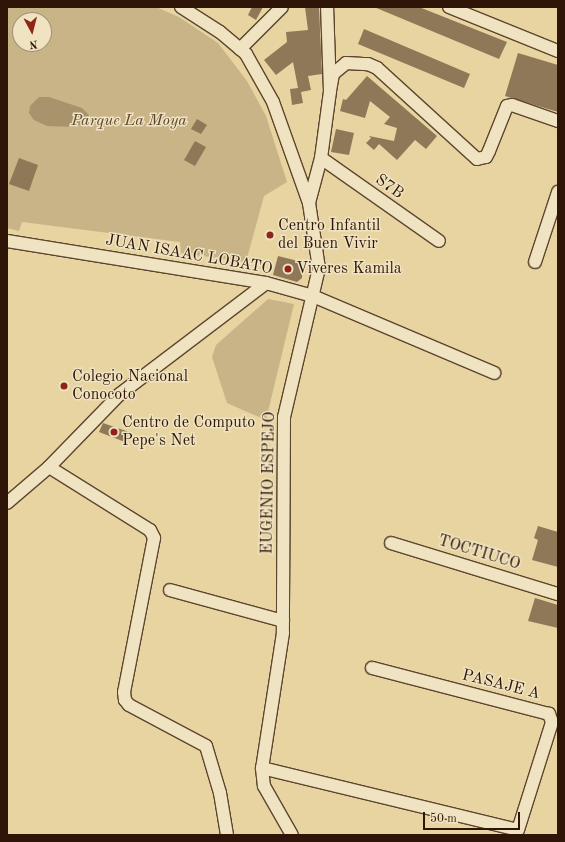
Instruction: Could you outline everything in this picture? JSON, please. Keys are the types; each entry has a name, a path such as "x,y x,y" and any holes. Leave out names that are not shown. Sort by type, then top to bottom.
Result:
{"street":[{"name":"EUGENIO ESPEJO","path":"180,7 220,32 246,54 273,102 309,203 319,268 284,417 283,621 262,768 264,786 292,835"},
{"path":"240,49 282,7"},
{"path":"327,7 330,91"},
{"path":"449,7 558,51"},
{"path":"309,203 321,158 333,74 346,63 368,64 377,68 477,159 486,157 507,106 512,105 558,121"},
{"name":"S7B","path":"321,158 439,241"},
{"path":"535,262 558,192"},
{"name":"JUAN ISAAC LOBATO","path":"7,241 266,283 313,296 494,373"},
{"path":"7,503 48,467 120,394 266,283"},
{"path":"48,467 150,530 154,538 124,692 125,700 129,705 206,746 220,793 227,835"},
{"name":"TOCTIUCO","path":"391,543 558,594"},
{"path":"170,590 283,621"},
{"name":"PASAJE A","path":"262,768 518,830 552,722 549,714 372,668"}],"green space":[{"name":"Parque La Moya","path":"7,7 156,7 179,17 218,43 247,81 266,116 287,182 264,196 246,262 181,253 180,242 22,222 19,231 7,228"},
{"path":"268,299 294,304 266,420 227,403 212,357 216,345"}],"shaded area":[{"path":"39,97 49,97 82,108 89,115 85,122 75,127 47,126 34,120 29,113 30,106"}],"building":[{"path":"252,7 263,7 256,20 248,15"},
{"path":"305,7 319,7 322,74 308,76 311,90 301,92 303,103 292,105 290,89 298,88 293,62 276,75 264,60 287,42 286,32 308,30"},
{"path":"374,7 419,7 507,42 499,59"},
{"path":"364,29 470,74 464,88 358,44"},
{"path":"518,53 558,65 558,112 505,96"},
{"path":"367,76 437,136 426,149 415,140 397,160 379,144 374,150 366,143 371,138 369,136 394,141 397,128 384,124 390,117 370,101 365,118 340,111 343,99 346,100"},
{"path":"197,119 207,125 201,134 191,129"},
{"path":"336,129 354,133 349,155 331,152"},
{"path":"195,141 206,147 195,166 184,160"},
{"path":"19,158 38,165 29,191 9,184"},
{"name":"Viveres Kamila","path":"278,256 302,262 302,278 297,282 273,275"},
{"name":"Centro de Computo Pepe's Net","path":"103,423 129,432 125,442 99,432"},
{"path":"538,526 558,532 558,567 532,560 538,540 534,538"},
{"path":"535,598 558,605 558,628 528,621"}],"place":[{"name":"Centro Infantil del Buen Vivir","path":"270,235"},
{"name":"Viveres Kamila","path":"288,269"},
{"name":"Colegio Nacional Conocoto","path":"64,386"},
{"name":"Centro de Computo Pepe's Net","path":"114,432"}]}
